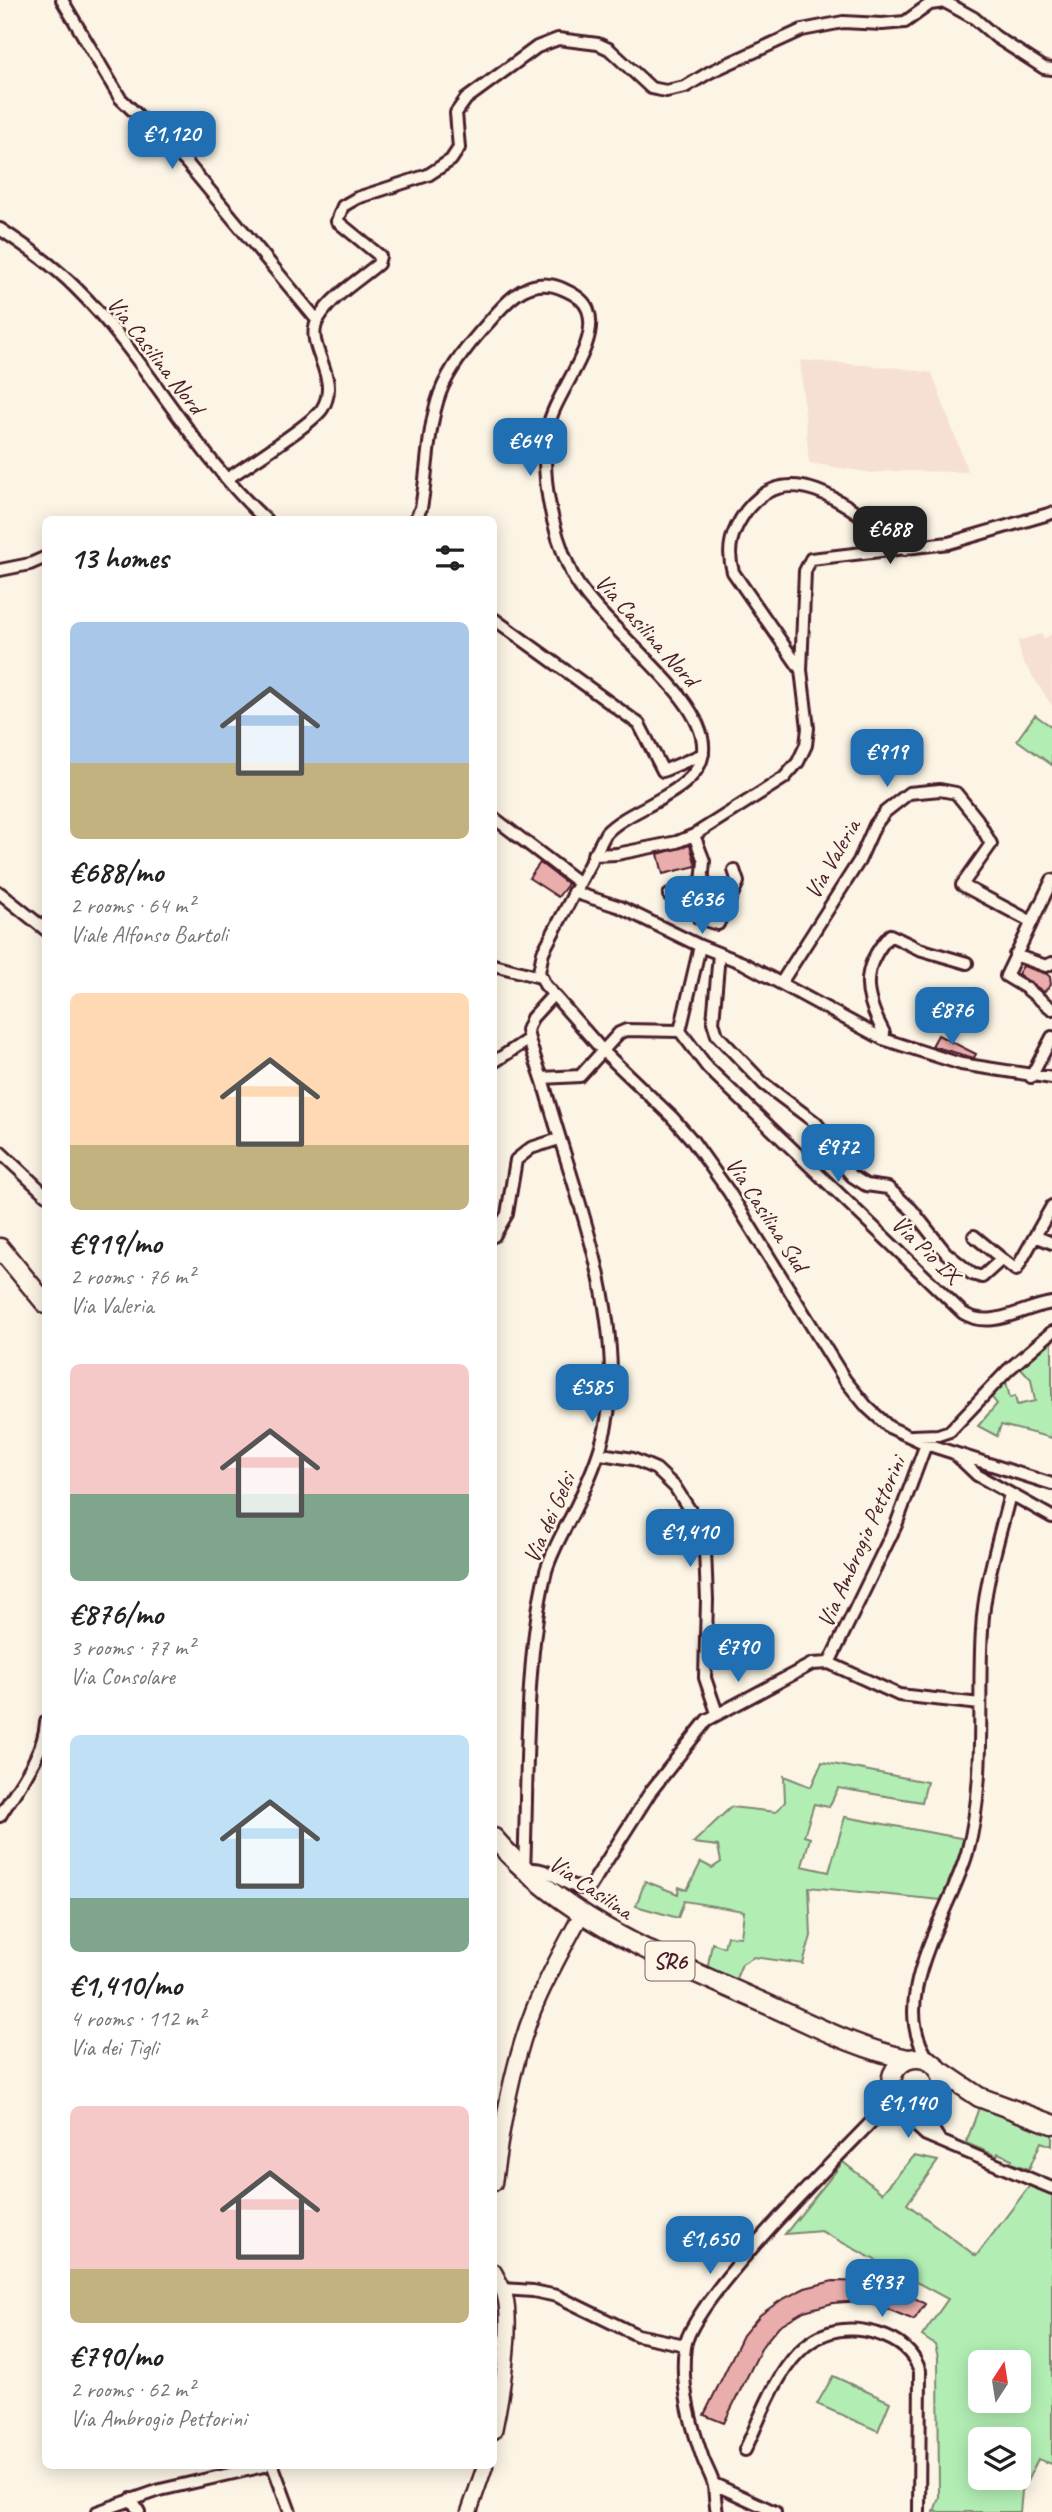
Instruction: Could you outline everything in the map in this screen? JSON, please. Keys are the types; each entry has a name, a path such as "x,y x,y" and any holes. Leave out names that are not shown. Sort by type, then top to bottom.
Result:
{"main road":[{"path":"0,1248 42,1299"},
{"name":"Via Casilina","path":"497,1841 524,1871 581,1915 657,1955 865,2048 880,2061 891,2086"},
{"name":"Via Casilina","path":"865,2048 913,2053"},
{"path":"979,2097 913,2053 896,2069 891,2086 894,2097 907,2109 918,2111 954,2094 979,2097 1052,2124"},
{"path":"936,2067 943,2084 937,2101"}],"street":[{"path":"62,0 120,98 186,162 317,320"},
{"path":"227,479 321,411 328,387 327,373 313,332 317,320 327,307 378,264 380,256 337,221 343,206 357,198 428,175 451,160 458,148 455,120 459,106 503,70 548,42 558,39 598,44 609,49 651,88 666,91 685,87 710,72 802,30 843,22 905,22 930,4 945,2 974,18 1044,68 1052,69"},
{"name":"Via Casilina Nord","path":"0,229 44,258 78,290 227,479 262,516"},
{"name":"Via Casilina Nord","path":"417,516 421,508 434,413 440,394 448,375 474,339 511,296 530,285 544,283 577,296 588,310 589,332 548,426 545,459 547,484 561,549 588,601 664,679 691,712 701,732 703,754"},
{"path":"801,670 733,572 728,557 736,525 751,506 769,492 799,485 813,487 838,499 905,549"},
{"path":"593,855 617,854 677,842 694,835 784,778 798,762 806,745 808,728 801,670 805,571 811,559 949,543 1052,513"},
{"path":"0,570 30,564 42,558"},
{"path":"497,621 639,724 663,771 703,754"},
{"path":"497,966 540,977 541,957 606,833 617,822 693,776 703,754"},
{"name":"Via Valeria","path":"781,983 859,861 875,825 885,812 909,793 940,790 956,793 991,841 962,886 1030,921"},
{"path":"497,821 576,887 781,983 883,1039 961,1064 1052,1079"},
{"path":"694,835 704,861 699,918 718,924 738,881 734,870"},
{"path":"669,895 704,880"},
{"path":"1052,880 1030,921 1006,976 1027,988 1052,1009"},
{"path":"0,893 42,927"},
{"path":"883,1039 884,1033 868,1000 867,986 869,973 878,953 890,935 919,949 967,963"},
{"path":"542,1078 580,1076 618,1033 625,1030 680,1031 700,946"},
{"path":"719,954 713,1018 714,1031 719,1038 764,1084 816,1123 829,1139 839,1161 852,1176 863,1184 883,1186 891,1191 915,1213 941,1248 972,1274 982,1277 1002,1259"},
{"path":"1015,955 1046,966 1052,963"},
{"name":"Via Casilina Sud","path":"540,977 603,1051 687,1133 729,1192 851,1388 876,1416 906,1436 926,1444 1052,1485"},
{"path":"497,1060 529,1039 529,1022 553,995"},
{"name":"Via Pio IX","path":"680,1031 708,1069 962,1313 976,1319 992,1320 1052,1303"},
{"path":"1031,1077 1052,1037"},
{"name":"Via dei Gelsi","path":"524,1871 533,1675 544,1580 554,1550 601,1454 608,1425 610,1394 607,1317 577,1197 529,1039"},
{"path":"497,1231 509,1206 516,1160 527,1149 559,1139"},
{"path":"0,1152 42,1191"},
{"path":"974,1236 1016,1270 1052,1206"},
{"path":"1035,1236 1052,1243"},
{"path":"906,1436 937,1435 950,1431 1003,1374 1052,1332"},
{"name":"Via Ambrogio Pettorini","path":"524,1871 539,1869 578,1888 590,1887 655,1785 705,1722 717,1713 812,1664 829,1663 896,1525 926,1444"},
{"path":"601,1454 638,1460 656,1469 675,1487 700,1526 704,1541 707,1589 705,1678 717,1713"},
{"path":"955,1454 973,1473 1052,1517"},
{"path":"913,2053 915,2001 922,1968 964,1861 975,1816 979,1782 984,1605 1010,1494"},
{"path":"829,1663 899,1695 980,1704"},
{"path":"0,1816 42,1743"},
{"path":"497,2163 505,2111 528,2023 581,1915"},
{"path":"717,2512 714,2484 700,2451 689,2408 685,2345 695,2319 746,2257 877,2115 887,2102 891,2086"},
{"path":"937,2101 932,2128 941,2141"},
{"path":"877,2115 892,2109 907,2109 917,2128 941,2141 1052,2188"},
{"path":"497,2278 507,2305 497,2406"},
{"path":"503,2289 558,2296 637,2335 685,2345"},
{"path":"745,2450 785,2367 802,2347 816,2338 838,2332 863,2330 879,2334 907,2350 920,2371 919,2512"},
{"path":"97,2512 131,2498 252,2469"},
{"path":"274,2469 290,2512"},
{"path":"468,2512 484,2469"},
{"path":"714,2484 775,2512"},
{"path":"131,2498 139,2512"}],"shaded area":[{"path":"800,360 932,373 968,472 872,473 809,463"},
{"path":"1041,634 1044,639 1052,634 1052,706 1022,660 1018,641"}],"green space":[{"path":"1035,715 1052,727 1052,765 1017,740"},
{"path":"1052,1338 1052,1438 1001,1425 997,1436 978,1426 997,1404 990,1395 1005,1378 1010,1398 1015,1396 1017,1405 1035,1401 1031,1379 1019,1366"},
{"path":"822,1762 927,1782 922,1802 838,1788 829,1807 814,1804 804,1836 810,1838 802,1866 829,1872 845,1817 966,1839 946,1894 941,1900 809,1887 811,1936 803,1964 754,1957 742,1964 735,1981 707,1970 712,1943 724,1947 727,1936 741,1937 744,1911 684,1901 678,1918 636,1906 645,1881 678,1894 679,1887 687,1890 701,1862 712,1868 721,1862 718,1846 693,1843 731,1807 776,1812 785,1802 784,1776 811,1787"},
{"path":"980,2105 1052,2128 1052,2146 1041,2142 1029,2169 1011,2163 1012,2159 998,2153 997,2156 966,2143"},
{"path":"914,2156 938,2161 907,2204 976,2256 1031,2184 1052,2193 1052,2464 1038,2459 1031,2473 1031,2427 968,2427 968,2490 1022,2490 1020,2512 934,2512 939,2497 938,2357 935,2345 922,2336 948,2299 821,2231 785,2234 843,2162 882,2193"},
{"path":"833,2376 890,2402 878,2431 817,2404"}],"building":[{"path":"690,845 696,866 663,874 658,854"},
{"path":"540,863 568,884 558,897 529,878"},
{"path":"1023,966 1047,974 1051,985 1044,992 1018,974"},
{"path":"938,1035 976,1054 974,1058 932,1046"},
{"path":"833,2281 875,2282 901,2290 925,2304 914,2320 861,2301 833,2303 804,2311 779,2326 763,2345 724,2423 704,2415 743,2335 760,2315 805,2288"}]}
